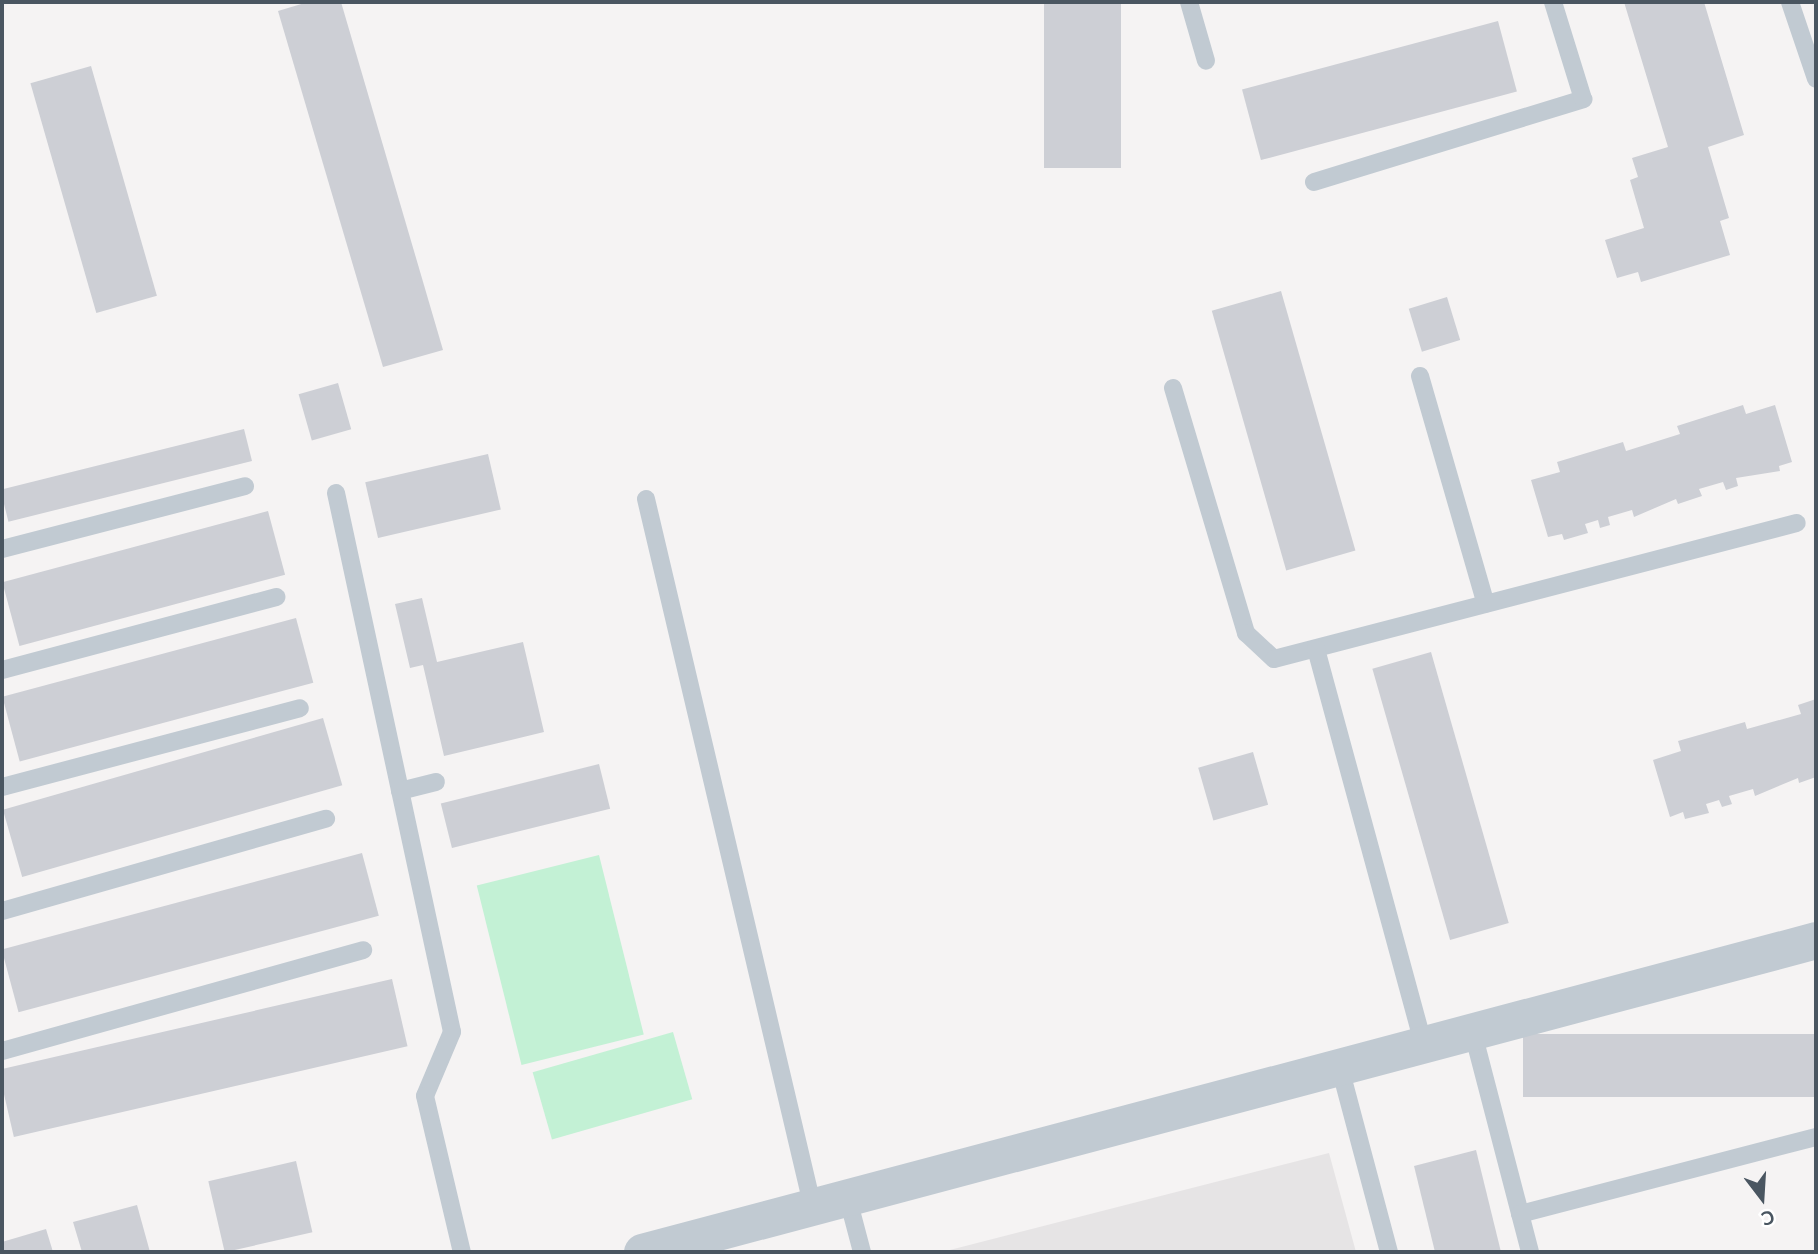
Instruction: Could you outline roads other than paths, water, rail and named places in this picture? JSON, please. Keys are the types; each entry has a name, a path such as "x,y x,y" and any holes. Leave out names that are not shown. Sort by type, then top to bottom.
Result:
{"street":[{"path":"642,1252 1816,940"}],"lane":[{"path":"1189,2 1206,61"},
{"path":"1314,182 1583,99 1553,2"},
{"path":"1790,2 1816,79"},
{"path":"1420,376 1486,604"},
{"path":"1173,388 1246,633 1274,659 1797,523"},
{"path":"2,549 245,486"},
{"path":"336,493 452,1032 425,1096 462,1252"},
{"path":"646,499 813,1208"},
{"path":"2,670 276,597"},
{"path":"1315,649 1424,1046"},
{"path":"2,787 300,708"},
{"path":"400,791 436,782"},
{"path":"2,911 326,818"},
{"path":"2,1051 363,950"},
{"path":"1473,1033 1530,1252"},
{"path":"1340,1068 1389,1252"},
{"path":"1520,1214 1816,1137"},
{"path":"849,1199 862,1252"}]}
